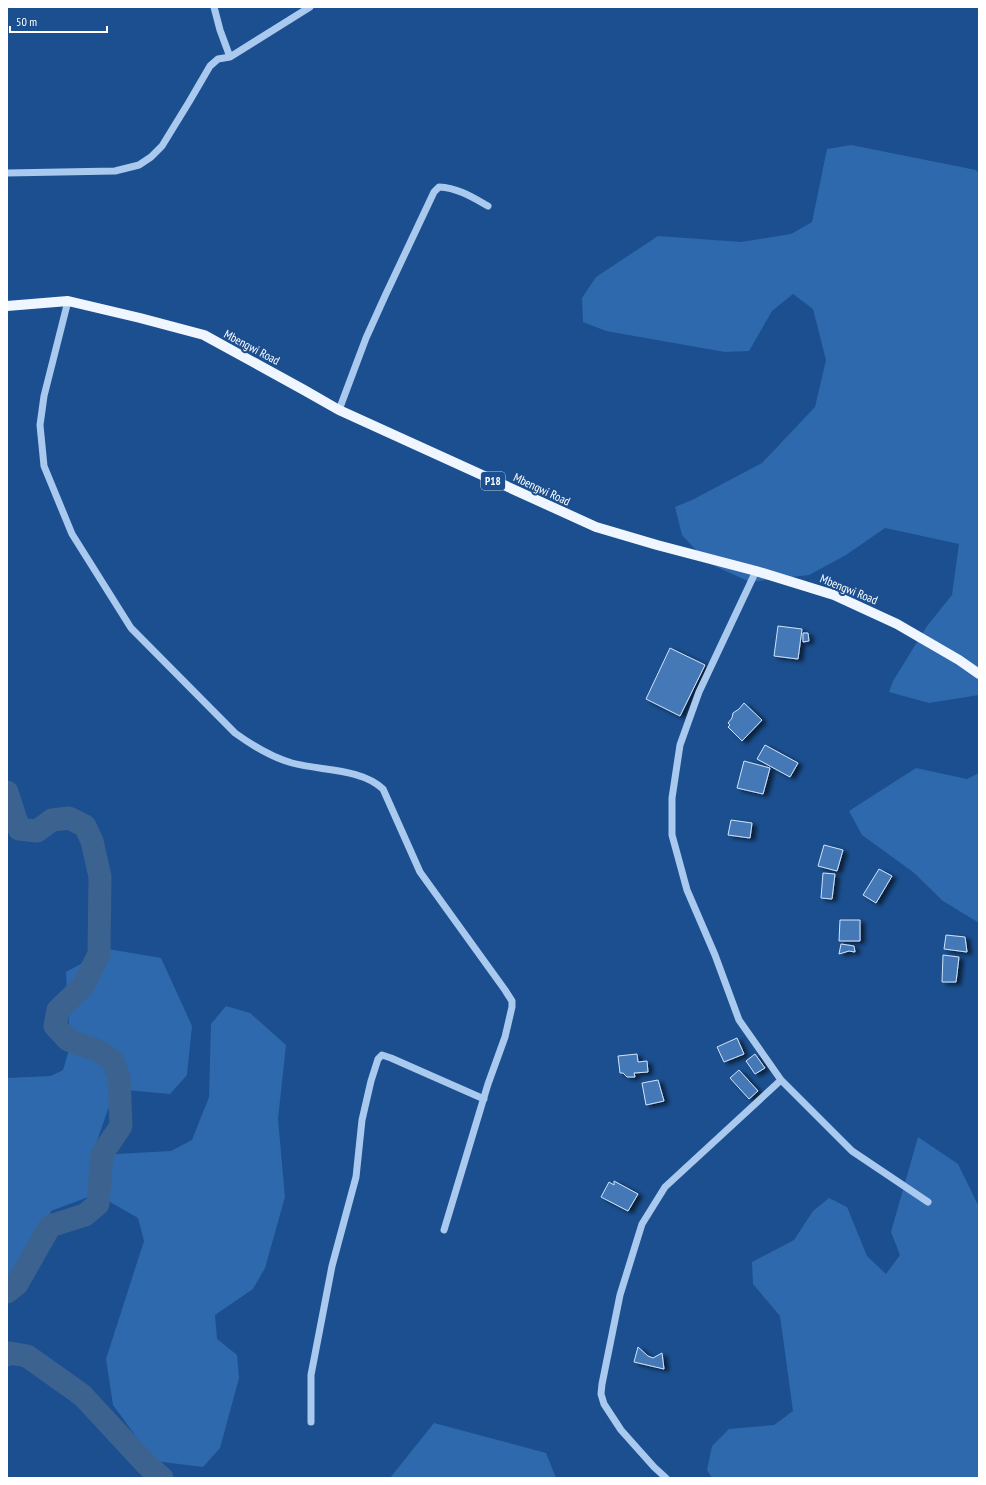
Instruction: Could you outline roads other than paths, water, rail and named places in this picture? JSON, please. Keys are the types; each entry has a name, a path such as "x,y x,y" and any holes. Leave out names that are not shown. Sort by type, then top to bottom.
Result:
{"main road":[{"name":"Mbengwi Road","path":"7,306 68,301 204,335 339,410 596,527 756,571 834,595 897,624 959,660 979,674"}],"street":[{"path":"214,7 220,30 230,57"},
{"path":"7,173 115,171 139,165 151,157 162,146 210,66 218,58 230,57 310,7"},
{"path":"339,410 366,338 384,296 434,192 439,187 454,189 488,206"},
{"path":"68,301 44,396 40,425 44,466 72,534 130,628 235,733 253,746 274,757 293,763 360,776 376,783 383,789 420,872 512,1001 505,1037 484,1099 444,1230"},
{"path":"756,571 699,692 680,745 672,798 672,835 687,890 715,955 739,1020 781,1080 852,1151 928,1202"},
{"path":"311,1422 311,1375 332,1266 356,1177 362,1120 378,1059 382,1056 391,1058 484,1099"},
{"path":"666,1478 654,1467 621,1430 602,1399 602,1384 620,1295 642,1224 665,1187 781,1080"}],"waterway":[{"path":"7,792 19,829 37,831 52,820 69,818 85,826 92,841 100,877 99,954 83,986 58,1010 55,1026 68,1040 99,1051 113,1061 119,1077 121,1126 102,1154 98,1204 85,1215 50,1226 17,1284 7,1292"},
{"path":"7,1355 10,1353 27,1356 82,1395 147,1465 162,1478"}]}
